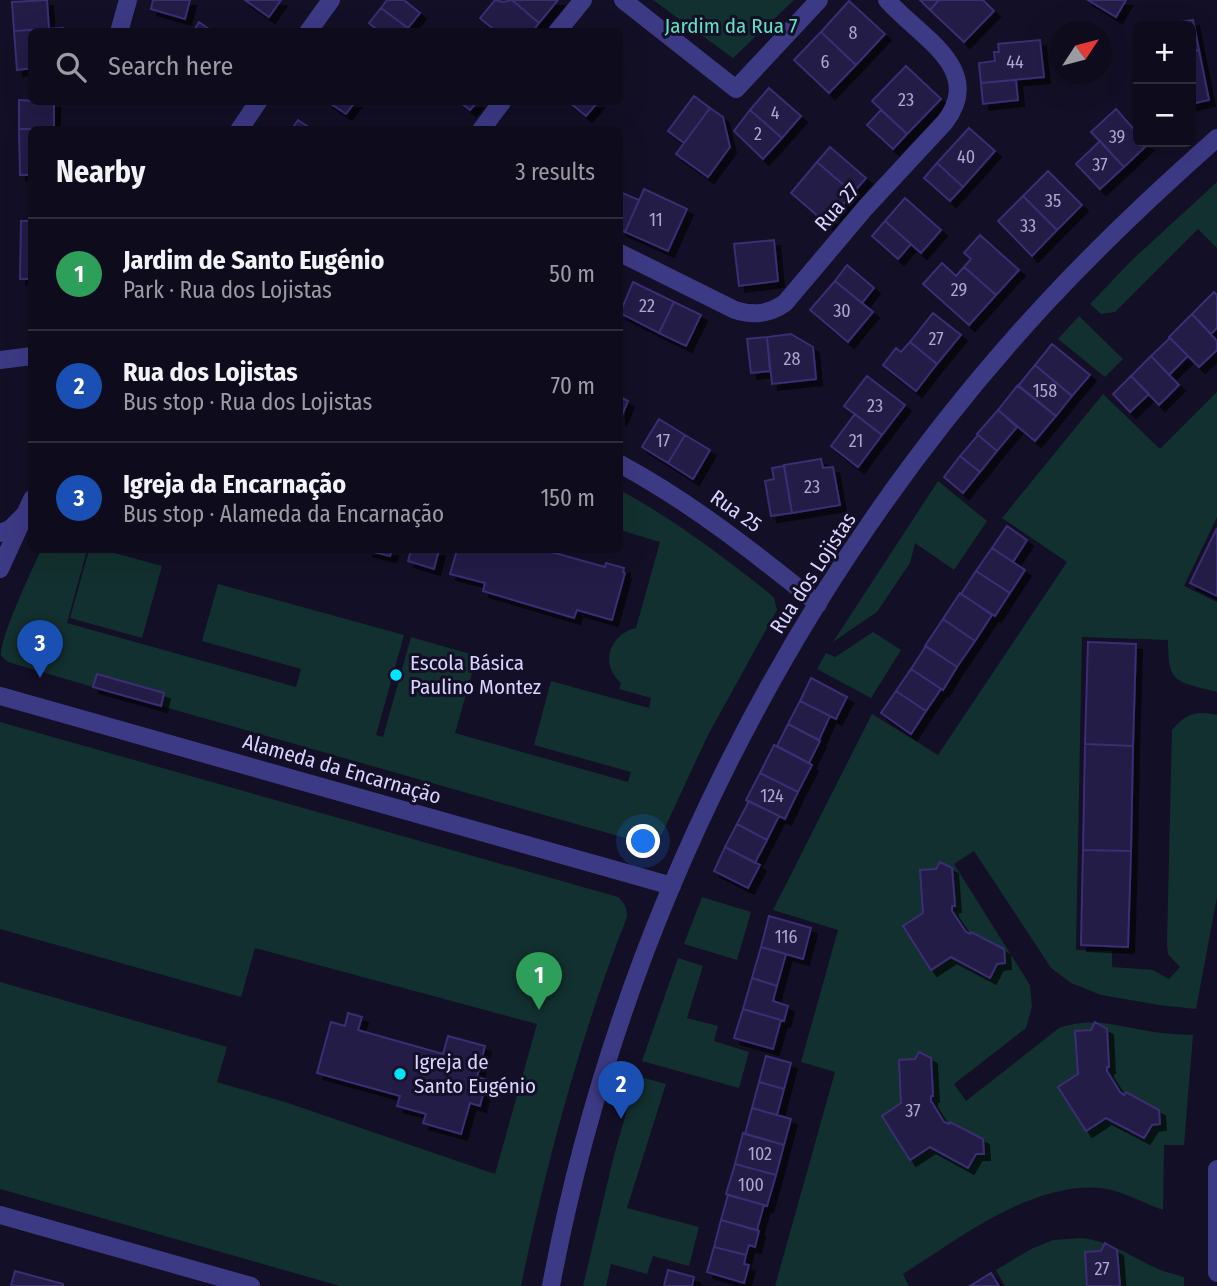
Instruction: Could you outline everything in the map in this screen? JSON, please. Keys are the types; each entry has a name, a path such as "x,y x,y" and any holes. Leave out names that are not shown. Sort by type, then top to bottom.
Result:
{"street":[{"path":"120,28 128,0"},
{"path":"311,28 331,0"},
{"path":"560,28 583,0"},
{"path":"623,0 736,89 819,0"},
{"name":"Rua 27","path":"623,254 735,310 756,314 777,309 785,303 866,207 953,112 957,100 957,76 950,61 887,0"},
{"path":"242,126 256,105"},
{"path":"484,126 500,105"},
{"name":"Rua dos Lojistas","path":"551,1286 569,1198 626,1005 672,886 765,694 856,544 987,371 1045,304 1106,241 1217,138"},
{"path":"0,360 28,357"},
{"name":"Rua 25","path":"623,466 717,524 818,604"},
{"path":"0,569 28,507"},
{"path":"0,533 10,529 23,516"},
{"name":"Alameda da Encarnação","path":"0,695 672,886"},
{"path":"1217,1170 1217,1273"},
{"path":"0,1215 251,1286"}],"green space":[{"name":"Jardim da Rua 7","path":"653,0 794,0 733,58"},
{"path":"1217,182 1217,248 1198,229 1115,312 1101,314 1090,304 1131,261"},
{"path":"1079,316 1123,359 1105,377 1058,339"},
{"path":"1217,392 1217,517 1184,586 1217,602 1217,692 1177,679 1170,666 1168,640 1082,637 1076,950 1112,951 1112,967 1153,970 1169,979 1180,967 1168,954 1167,944 1172,730 1192,715 1217,715 1217,897 1196,1009 1101,995 1071,983 1051,968 974,851 954,864 1030,985 1032,1007 1026,1028 954,1084 966,1101 1059,1028 1072,1025 1095,1023 1159,1033 1193,1035 1184,1145 1164,1145 1163,1210 1110,1190 1076,1188 1049,1194 997,1215 903,1274 909,1286 775,1286 835,1072 801,1062 838,930 773,910 872,714 938,755 1067,562 1002,518 1103,394 1160,449","holes":["941,862 952,868 955,905 952,906 961,925 970,934 971,932 1004,949 1005,963 997,964 990,977 951,957 931,970 920,870 936,869","1095,1023 1107,1029 1108,1071 1119,1090 1124,1095 1126,1092 1152,1125 1144,1138 1106,1118 1086,1130 1058,1087 1078,1074 1075,1031 1091,1030","919,1052 931,1058 931,1096 943,1119 983,1139 968,1168 930,1147 910,1160 882,1116 901,1103 899,1060 915,1059"]},
{"path":"938,481 987,521 954,570 915,543 910,563 877,612 833,642"},
{"path":"623,492 678,525 733,565 774,598 777,610 707,737 662,834 654,841 643,843 161,706 164,693 97,674 93,687 8,662 1,656 11,619 40,553 86,553 67,623 296,687 301,669 202,641 218,584 404,635 376,735 383,737 411,637 477,656 455,733 628,782 631,772 534,745 551,681 649,708 651,698 619,689 621,683 610,667 609,659 610,651 620,636 636,628 660,542 623,531"},
{"path":"88,553 115,553 162,566 142,638 70,618"},
{"path":"873,632 901,650 871,698 817,669 826,653 835,657"},
{"path":"0,722 620,899 627,911 627,917 594,1008 566,1099 521,1286 340,1286 0,1189 0,982 227,1047 217,1082 288,1103 495,1174 537,1024 255,948 241,997 0,929"},
{"path":"702,897 751,912 737,960 684,944"},
{"path":"678,958 703,966 687,1018 718,1026 714,1041 749,1052 739,1088 642,1061"},
{"path":"637,1076 666,1084 627,1208 699,1227 689,1266 653,1256 647,1274 611,1264 606,1286 583,1286 614,1155"},
{"path":"1053,1240 1093,1240 1112,1246 1159,1269 1184,1277 1184,1286 1120,1286 1117,1250 1105,1244 1101,1251 1085,1252 1087,1286 1005,1286 996,1270 1031,1249"}],"building":[{"path":"47,0 49,28 14,31 12,2"},
{"path":"153,0 190,0 185,19 151,9"},
{"path":"245,0 281,0 269,17"},
{"path":"387,0 404,0 420,13 408,28 381,8"},
{"path":"495,0 512,0 539,23 535,28 492,28 480,18"},
{"path":"512,0 558,0 539,23"},
{"path":"920,0 939,0 930,10"},
{"path":"939,0 983,0 994,11 964,42 930,10"},
{"path":"1088,0 1126,0 1116,17"},
{"path":"849,1 885,34 856,65 821,32"},
{"path":"381,8 408,28 375,28 369,23"},
{"path":"199,22 207,28 195,28"},
{"path":"28,30 28,69 17,70 14,31"},
{"path":"821,32 856,65 829,93 794,60"},
{"path":"1040,40 1044,77 981,83 979,63 995,61 994,52 999,52 998,44"},
{"path":"1199,50 1209,100 1196,103 1196,84 1196,51"},
{"path":"906,66 941,99 907,134 872,101"},
{"path":"1016,80 1018,100 983,104 981,83"},
{"path":"769,88 801,116 782,138 750,110"},
{"path":"694,96 710,108 684,143 668,131"},
{"path":"19,100 28,101 28,105 54,105 54,126 28,126 28,129 19,129"},
{"path":"332,105 353,105 346,114"},
{"path":"573,105 595,105 586,116"},
{"path":"710,108 723,117 730,147 708,177 676,154"},
{"path":"1116,109 1133,128 1133,147 1145,147 1124,167 1091,132"},
{"path":"750,110 782,138 763,159 734,131"},
{"path":"881,110 907,134 893,149 867,125"},
{"path":"298,120 307,126 294,126"},
{"path":"969,128 995,151 963,187 937,163"},
{"path":"19,129 28,129 28,175 20,175"},
{"path":"1100,141 1124,167 1100,189 1076,164"},
{"path":"830,147 866,178 853,193 817,162"},
{"path":"817,162 853,193 827,224 791,193"},
{"path":"937,163 963,187 950,201 924,178"},
{"path":"1048,171 1082,205 1057,230 1023,196"},
{"path":"644,189 687,209 668,251 625,232"},
{"path":"623,193 639,200 625,232 623,231"},
{"path":"1023,196 1057,230 1032,256 998,221"},
{"path":"905,198 941,230 921,253 885,221"},
{"path":"21,221 28,221 28,279 20,279"},
{"path":"885,221 911,244 898,259 872,236"},
{"path":"980,235 1019,270 996,295 964,267 971,259 964,253"},
{"path":"774,240 778,281 739,286 734,244"},
{"path":"942,263 956,276 964,267 996,295 969,325 923,284"},
{"path":"847,265 874,288 862,303 835,281"},
{"path":"835,281 873,312 848,342 810,310"},
{"path":"633,282 674,302 659,333 623,315 623,306"},
{"path":"1214,292 1217,295 1217,328 1211,334 1192,314"},
{"path":"674,302 701,315 686,346 659,333"},
{"path":"933,313 961,335 937,364 910,342"},
{"path":"1192,314 1217,341 1217,350 1199,367 1169,337"},
{"path":"791,334 813,347 816,379 772,384 767,337"},
{"path":"767,337 770,371 751,373 747,339"},
{"path":"1170,338 1188,356 1169,375 1151,356"},
{"path":"910,342 937,364 916,391 883,365 896,348 901,352"},
{"path":"1052,344 1090,375 1072,396 1035,365"},
{"path":"1151,356 1179,385 1159,405 1131,376"},
{"path":"1035,365 1072,396 1056,416 1018,386"},
{"path":"867,376 905,405 882,435 844,406"},
{"path":"1131,376 1149,394 1130,412 1113,394"},
{"path":"1018,385 1056,416 1035,441 998,410"},
{"path":"623,398 628,401 623,413"},
{"path":"998,410 1017,427 997,451 977,434"},
{"path":"855,414 882,435 858,467 831,446"},
{"path":"659,419 685,435 668,463 642,447"},
{"path":"685,435 710,450 693,479 668,463"},
{"path":"978,435 997,451 980,472 960,456"},
{"path":"960,456 980,472 963,493 944,477"},
{"path":"821,459 823,468 833,467 840,505 792,513 784,465"},
{"path":"784,466 792,513 771,516 765,481 774,479 772,468"},
{"path":"1007,526 1027,540 1013,562 992,548"},
{"path":"1217,528 1217,596 1190,583"},
{"path":"992,548 1025,570 1010,593 976,571"},
{"path":"410,553 438,553 434,569 408,561"},
{"path":"456,553 555,553 605,567 606,563 624,568 625,573 612,620 577,610 574,618 483,591 485,583 450,574"},
{"path":"976,571 1010,593 995,616 961,594"},
{"path":"960,593 992,615 975,641 943,619"},
{"path":"943,619 975,641 957,667 925,646"},
{"path":"1088,642 1136,644 1133,746 1085,744"},
{"path":"926,646 957,667 943,690 911,669"},
{"path":"911,669 941,689 926,711 896,691"},
{"path":"97,674 164,693 161,706 93,687"},
{"path":"811,678 847,697 836,719 800,701"},
{"path":"896,691 926,711 911,734 881,713"},
{"path":"800,701 830,716 819,740 788,724"},
{"path":"788,724 820,741 809,763 777,746"},
{"path":"1085,744 1133,746 1131,851 1083,850"},
{"path":"774,745 812,765 798,792 760,773"},
{"path":"760,773 798,792 785,819 746,800"},
{"path":"749,801 779,816 767,840 737,824"},
{"path":"737,824 767,840 755,863 725,847"},
{"path":"725,847 760,865 748,888 714,871"},
{"path":"1083,850 1131,851 1128,947 1081,945"},
{"path":"940,862 952,868 955,906 952,906 952,911 966,932 1004,949 1005,963 997,964 990,978 951,957 931,970 903,926 923,913 920,870 936,869"},
{"path":"769,916 811,928 803,959 761,947"},
{"path":"761,947 786,954 777,986 752,978"},
{"path":"752,978 777,986 773,1001 788,1006 784,1021 743,1009"},
{"path":"743,1009 781,1020 773,1049 734,1038"},
{"name":"Igreja de Santo Eugénio","path":"348,1013 362,1017 358,1030 443,1054 448,1036 485,1046 477,1077 487,1080 480,1106 470,1103 461,1134 423,1123 426,1114 397,1106 400,1096 317,1073 331,1022 345,1026"},
{"path":"1095,1022 1107,1029 1107,1071 1120,1092 1124,1095 1126,1092 1159,1110 1160,1124 1152,1125 1144,1138 1106,1118 1086,1131 1058,1087 1078,1074 1075,1031 1091,1030"},
{"path":"919,1052 931,1058 931,1101 944,1122 950,1122 983,1139 984,1154 976,1154 968,1168 930,1147 910,1160 882,1116 901,1103 899,1060 915,1059"},
{"path":"766,1056 791,1063 784,1089 759,1082"},
{"path":"759,1082 784,1089 777,1115 752,1108"},
{"path":"752,1108 791,1119 784,1145 745,1134"},
{"path":"743,1133 784,1145 776,1175 735,1164"},
{"path":"735,1164 776,1175 767,1206 726,1194"},
{"path":"728,1195 764,1205 757,1230 721,1220"},
{"path":"721,1220 759,1231 755,1247 749,1245 746,1255 714,1247"},
{"path":"1105,1243 1117,1250 1120,1286 1087,1286 1085,1252 1101,1251"},
{"path":"714,1247 746,1255 744,1264 749,1265 744,1283 707,1272"},
{"path":"668,1270 694,1277 692,1286 664,1286"},
{"path":"15,1271 63,1284 63,1286 11,1286"},
{"path":"991,1273 999,1286 970,1286"}],"place":[{"name":"Escola Básica Paulino Montez","path":"396,675"},
{"name":"Igreja da Encarnação","path":"40,678"},
{"name":"Jardim de Santo Eugénio","path":"539,1010"},
{"name":"Igreja de Santo Eugénio","path":"400,1074"},
{"name":"Rua dos Lojistas","path":"621,1119"}]}
